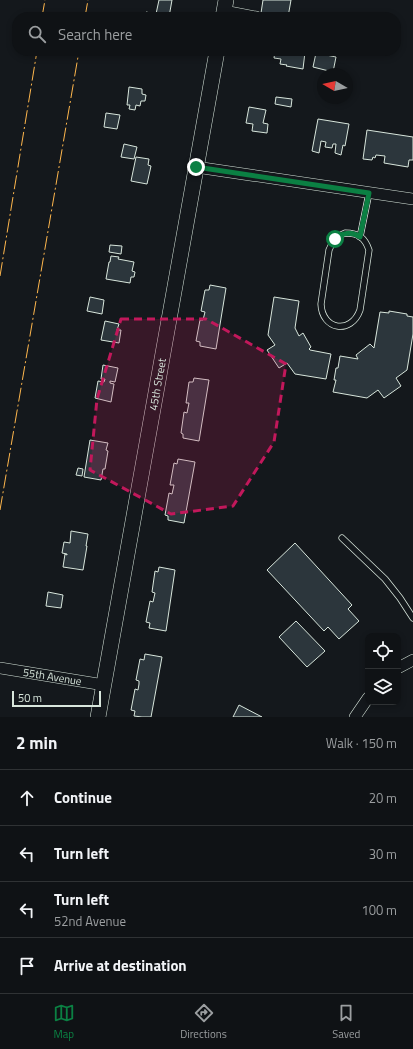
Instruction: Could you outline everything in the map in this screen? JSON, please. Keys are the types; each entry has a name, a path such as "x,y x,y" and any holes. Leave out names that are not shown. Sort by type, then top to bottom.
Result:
{"street":[{"path":"224,9 236,12"},
{"name":"45th Street","path":"98,717 216,56"},
{"path":"196,167 413,199"},
{"path":"401,666 413,660"},
{"name":"55th Avenue","path":"0,668 104,685"},
{"path":"355,717 365,702"}],"lane":[{"path":"360,237 369,193"},
{"path":"352,233 360,237 367,243 369,250 358,317 348,325 334,325 328,322 321,310 329,250 331,244 340,235 352,233"},
{"path":"342,538 385,579 413,618"}],"highlighted area":[{"path":"121,319 206,319 286,364 274,442 233,506 171,514 90,470 97,399"}],"building":[{"path":"159,0 172,0 170,12 156,12"},
{"path":"263,0 291,0 289,12 261,12"},
{"path":"274,56 305,56 303,69 280,64 281,59 274,58"},
{"path":"315,56 336,57 334,68 313,67"},
{"path":"129,87 142,89 142,94 146,95 145,101 141,101 140,106 136,105 135,110 129,109 130,105 127,105"},
{"path":"276,97 292,99 291,107 275,104"},
{"path":"249,107 266,110 263,123 268,124 267,133 252,131 253,124 246,123"},
{"path":"106,113 120,115 117,129 104,127"},
{"path":"318,119 349,124 345,146 343,145 341,155 335,153 336,144 333,144 332,148 325,147 326,142 321,141 319,153 312,151"},
{"path":"367,130 413,137 413,160 409,160 408,167 384,163 385,156 376,155 372,160 363,159"},
{"path":"124,144 137,147 134,159 121,157"},
{"path":"136,157 149,159 148,165 151,166 147,184 131,181"},
{"path":"110,245 122,246 121,254 109,252"},
{"path":"111,256 134,262 132,271 135,272 134,277 131,277 130,283 106,279"},
{"path":"210,285 226,288 216,349 200,346 200,342 196,341 200,320 203,320 205,312 201,311 205,290 209,290"},
{"path":"90,297 104,300 102,314 87,311"},
{"path":"274,297 299,301 295,328 299,336 303,333 311,347 309,349 310,350 331,354 326,379 295,374 287,363 279,368 267,350 275,345 268,335"},
{"path":"389,311 407,314 407,316 413,317 413,334 407,370 396,378 401,386 384,398 378,390 367,398 333,392 336,380 334,380 336,368 338,368 340,356 358,359 356,355 370,344 374,348 380,312 389,313"},
{"path":"105,321 119,324 117,330 121,330 119,343 101,340"},
{"path":"103,365 118,368 115,382 110,381 110,383 114,384 111,402 95,398 98,381 104,382 105,379 101,379"},
{"path":"194,378 209,380 199,441 183,438 183,434 181,433 184,412 187,413 189,403 186,403 189,382 193,382"},
{"path":"90,440 108,443 105,469 103,469 101,480 84,477"},
{"path":"178,459 195,462 184,523 168,520 168,516 165,515 169,493 172,494 174,485 170,485 174,463 177,464"},
{"path":"78,468 83,469 82,476 76,475"},
{"path":"71,531 88,534 83,570 63,567 65,554 67,555 67,554 62,553 64,542 70,543"},
{"path":"295,543 352,605 348,609 359,621 339,639 328,627 324,631 267,570"},
{"path":"159,567 175,570 166,631 149,628 150,623 146,622 150,601 153,602 155,593 152,592 155,571 158,572"},
{"path":"48,592 63,595 61,608 46,606"},
{"path":"296,621 325,651 307,667 279,637"},
{"path":"145,654 162,657 151,717 134,716 135,711 131,710 135,689 138,690 139,681 136,680 140,659 144,660"},
{"path":"239,705 262,717 233,717"}],"power":[{"path":"43,12 45,0"},
{"path":"86,12 88,0"},
{"path":"0,276 36,56"},
{"path":"0,510 78,56"}],"route":[{"path":"196,167 369,193 360,237 352,233 345,233 335,239"}]}
